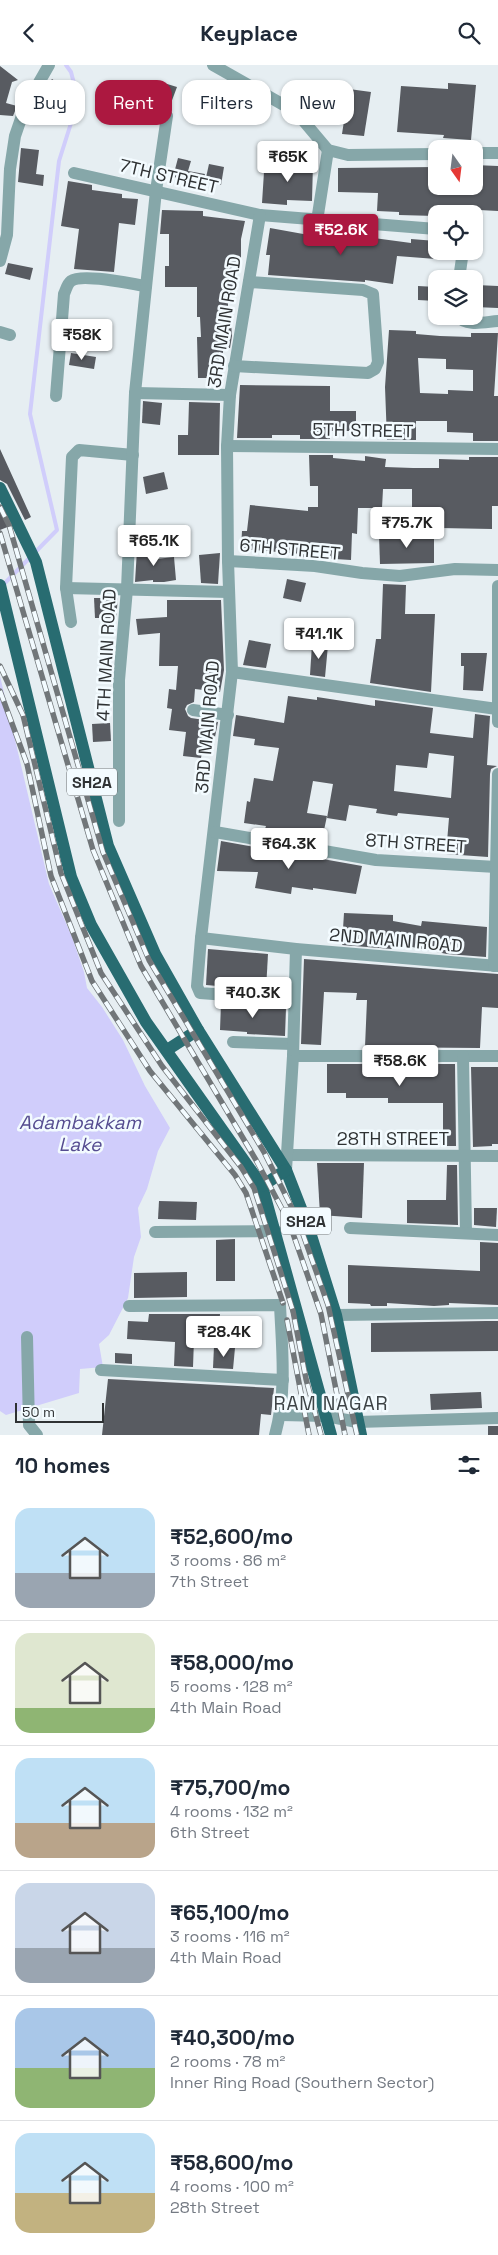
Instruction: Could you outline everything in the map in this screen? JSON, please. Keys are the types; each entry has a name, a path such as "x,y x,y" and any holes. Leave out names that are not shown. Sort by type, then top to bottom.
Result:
{"main road":[{"name":"SH2A","path":"0,488 36,562 108,846 156,954 198,1030 286,1170 309,1229 336,1315 360,1435"},
{"name":"SH2A","path":"0,585 72,877 91,925 146,1022 262,1186 331,1435"},
{"path":"167,1050 198,1030"},
{"path":"262,1186 286,1170"}],"street":[{"path":"0,261 7,235 10,169 15,136 25,107 49,65"},
{"path":"214,65 296,112 328,150 348,155 428,154"},
{"name":"4TH MAIN ROAD","path":"119,821 119,680 127,589 135,393 156,191 166,125"},
{"path":"317,221 328,150"},
{"path":"483,153 498,153"},
{"name":"7TH STREET","path":"74,173 260,215 428,228"},
{"name":"3RD MAIN ROAD","path":"260,215 230,395 227,446 228,592 232,672 197,986 200,993 294,1000"},
{"path":"56,396 64,295 68,284 72,280 83,277 146,286"},
{"path":"234,366 368,373 375,369 378,362 373,294 363,290 249,282"},
{"path":"483,322 498,321"},
{"path":"135,393 230,395"},
{"name":"5TH STREET","path":"227,446 498,449"},
{"path":"71,623 66,588 72,457 79,450 132,455"},
{"name":"6TH STREET","path":"228,561 316,566 362,573 400,576 455,569 498,570"},
{"path":"498,586 498,722"},
{"path":"66,588 228,592"},
{"path":"232,672 497,709"},
{"path":"193,710 228,715"},
{"name":"2ND MAIN ROAD","path":"296,949 496,966 498,775"},
{"name":"8TH STREET","path":"215,832 376,860 496,867"},
{"path":"201,938 296,949 293,1050 286,1170"},
{"path":"233,1042 293,1050 498,1056"},
{"path":"463,1056 466,1233"},
{"name":"28TH STREET","path":"287,1155 498,1156"},
{"path":"350,1228 498,1235"},
{"path":"155,1232 276,1231"},
{"path":"130,1306 280,1305 283,1381 281,1415 275,1435"},
{"path":"336,1315 498,1313"},
{"path":"27,1337 29,1425 37,1435"},
{"path":"101,1370 283,1381"},
{"path":"281,1415 326,1416 357,1422 498,1418"}],"water":[{"name":"Adambakkam Lake","path":"0,676 49,884 72,937 84,972 87,988 102,1007 123,1040 145,1086 170,1128 158,1151 147,1189 138,1208 141,1237 134,1257 128,1298 109,1335 99,1344 103,1367 80,1369 79,1393 6,1415 0,1411"}],"building":[{"path":"0,66 18,80 12,82 6,103 15,105 13,116 0,115"},
{"path":"448,83 476,85 471,140 443,138 444,135 397,132 401,86 448,89"},
{"path":"172,85 177,87 172,100"},
{"path":"354,90 371,92 364,136 342,134 343,125 354,125"},
{"path":"21,148 39,150 36,174 44,175 43,186 18,182"},
{"path":"178,158 191,161 188,171 205,174 201,190 187,187 188,180 173,177"},
{"path":"288,162 313,163 312,201 287,200 287,205 262,203 264,172"},
{"path":"209,164 224,167 221,185 205,182"},
{"path":"483,165 498,166 498,211 483,210 483,205 428,205 428,216 399,215 399,212 377,211 378,193 338,192 338,168 428,167 428,195 483,195"},
{"path":"68,181 92,185 92,190 122,194 122,198 138,199 135,225 119,223 114,272 74,269 79,229 61,226"},
{"path":"162,210 203,211 203,216 245,221 241,239 241,259 237,259 237,287 228,287 228,323 231,323 232,336 230,348 223,348 223,353 219,352 219,378 198,378 197,337 201,337 200,317 197,317 197,287 165,287 165,266 169,266 169,234 160,234"},
{"path":"270,228 342,241 344,234 411,243 411,239 428,240 428,258 397,256 393,284 365,280 365,282 268,275 270,255 266,255"},
{"path":"8,263 33,268 30,280 5,274"},
{"path":"483,285 498,286 498,308 483,307"},
{"path":"418,286 428,287 428,301 418,300"},
{"path":"389,330 416,331 416,334 471,337 471,333 498,333 494,396 498,396 498,441 473,441 473,433 447,432 447,421 416,421 416,440 387,440 385,387","holes":["418,358 446,359 446,369 473,370 473,391 448,390 448,394 420,393"]},
{"path":"71,353 96,357 94,369 69,365"},
{"path":"240,385 330,386 330,411 356,411 356,431 330,431 330,439 300,439 300,435 272,435 272,438 237,438"},
{"path":"143,401 162,403 160,425 142,423"},
{"path":"189,402 220,403 219,455 178,455 178,435 188,435"},
{"path":"0,449 31,517 25,520 7,484 0,480"},
{"path":"309,455 333,455 333,458 365,461 365,456 386,459 385,467 413,468 439,468 439,459 469,460 469,457 498,457 498,506 492,506 492,529 440,528 440,507 412,508 412,489 383,489 382,508 358,508 357,534 352,533 351,560 301,557 302,554 241,549 242,531 247,531 250,505 308,511 308,507 318,507 318,486 310,486"},
{"path":"164,472 168,489 146,494 143,477"},
{"path":"0,507 10,526 0,530"},
{"path":"379,535 434,535 434,563 380,564"},
{"path":"155,549 156,559 174,557 176,580 135,582 137,550"},
{"path":"220,553 218,584 201,583 199,555"},
{"path":"287,579 306,583 301,602 283,598"},
{"path":"383,584 406,585 405,614 435,614 431,692 370,683 376,639 381,639"},
{"path":"94,598 118,598 116,618 95,618"},
{"path":"167,600 221,600 224,670 220,692 195,689 194,702 187,705 185,709 191,718 218,722 215,737 205,735 201,758 183,756 186,732 169,730 172,709 167,708 169,689 176,690 178,666 159,666 160,633 138,635 136,619 167,617"},
{"path":"249,640 271,644 266,668 243,665"},
{"path":"312,644 328,645 325,677 310,675"},
{"path":"461,653 487,653 483,691 463,690 464,666 461,666"},
{"path":"288,696 317,700 317,697 375,706 375,700 433,708 430,733 473,738 475,714 490,716 487,765 497,766 491,769 490,774 488,857 446,854 449,818 398,813 397,816 376,813 377,809 349,805 346,821 327,818 333,784 313,781 307,813 327,816 323,835 304,832 303,839 264,832 266,826 244,823 247,801 250,802 254,778 273,781 279,748 254,745 255,739 233,736 236,715 284,723","holes":["429,753 454,756 451,798 394,791 396,765 427,768"]},
{"path":"110,723 111,741 93,742 92,724"},
{"path":"221,841 362,866 356,894 292,887 291,894 255,888 258,872 217,871"},
{"path":"344,913 393,915 393,921 421,926 422,921 487,927 486,957 447,954 392,943 392,949 342,945"},
{"path":"208,949 268,954 266,990 206,985"},
{"path":"304,959 498,974 498,1008 482,1007 480,1048 365,1047 367,1000 356,1000 357,993 324,992 321,1045 301,1044"},
{"path":"221,1003 286,1008 285,1036 247,1034 247,1032 220,1030"},
{"path":"327,1064 455,1064 456,1146 443,1146 443,1103 388,1103 388,1098 346,1098 346,1093 327,1093"},
{"path":"471,1067 498,1067 498,1144 492,1144 492,1146 473,1147"},
{"path":"317,1163 364,1163 362,1218 320,1215"},
{"path":"447,1165 457,1165 458,1225 407,1223 407,1200 446,1200"},
{"path":"159,1201 197,1202 196,1220 158,1219"},
{"path":"474,1208 497,1208 496,1227 474,1225"},
{"path":"235,1239 235,1281 216,1281 216,1240"},
{"path":"480,1242 498,1243 498,1305 449,1303 449,1305 434,1306 387,1303 387,1306 371,1306 370,1304 348,1303 348,1265 480,1271"},
{"path":"187,1272 187,1297 134,1298 134,1273"},
{"path":"149,1314 220,1314 218,1340 194,1339 193,1367 174,1366 175,1342 127,1339 128,1321 148,1322"},
{"path":"498,1321 498,1351 371,1352 371,1323"},
{"path":"214,1346 235,1348 233,1369 213,1368"},
{"path":"115,1353 132,1354 132,1364 115,1363"},
{"path":"108,1379 274,1388 271,1415 261,1414 259,1435 102,1435"},
{"path":"481,1392 482,1408 431,1410 430,1394"},
{"path":"488,1426 498,1426 498,1435 488,1435"}],"waterway":[{"path":"2,586 57,530 30,414 59,161 72,120 76,91 71,72 66,65"}],"railway":[{"path":"0,507 9,525 103,852 149,960 264,1152 298,1220 328,1305 357,1435"},
{"path":"0,533 93,850 141,966 256,1160 289,1222 321,1314 345,1435"},
{"path":"0,666 23,715 61,873 101,973 162,1066 241,1167 254,1188 293,1311 306,1379 321,1435"},
{"path":"0,691 27,764 51,876 92,981 150,1071 235,1175 246,1193 283,1303"},
{"path":"287,1320 309,1435"}],"district":[{"name":"RAM NAGAR","path":"331,1403"}]}
